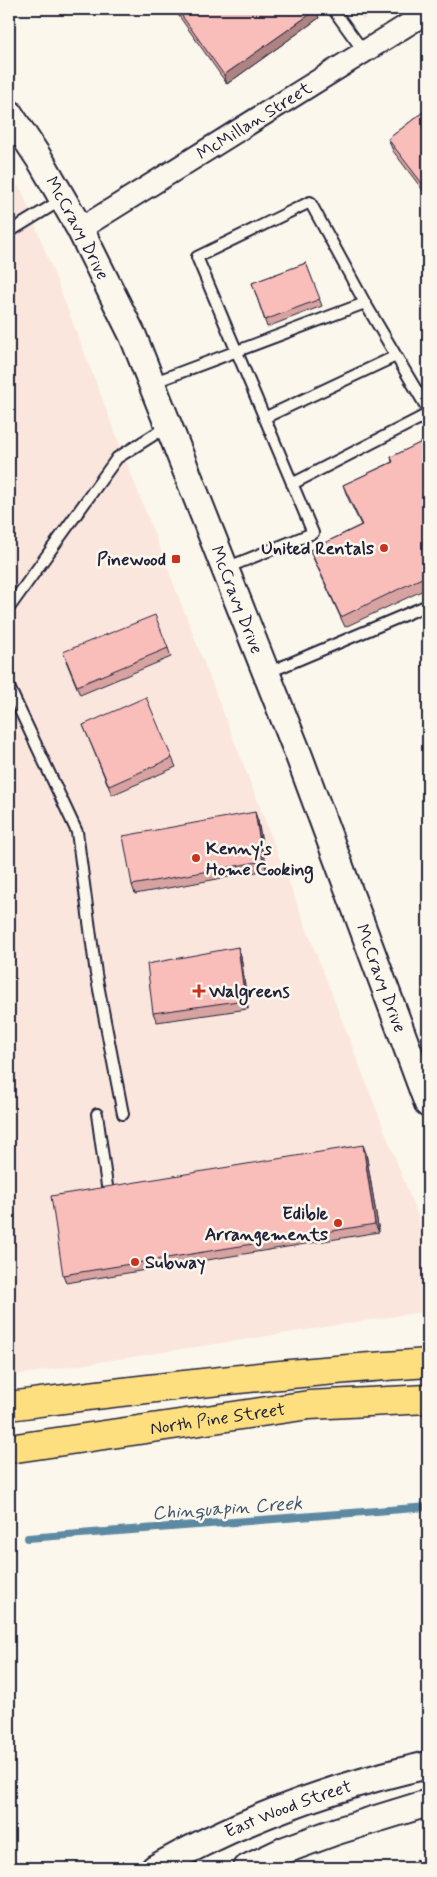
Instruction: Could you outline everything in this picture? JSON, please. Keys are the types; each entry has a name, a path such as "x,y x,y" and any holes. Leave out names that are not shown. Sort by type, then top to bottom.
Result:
{"highway":[{"name":"North Pine Street","path":"9,1406 226,1380 428,1363"},
{"name":"North Pine Street","path":"9,1449 309,1406 428,1399"}],"street":[{"name":"McMillan Street","path":"80,229 428,12"},
{"name":"McCravy Drive","path":"9,113 42,163 80,229 133,336 299,756 428,1104"},
{"name":"East Wood Street","path":"154,1868 217,1836 324,1793 428,1765"},
{"name":"East Wood Street","path":"247,1868 285,1850 337,1831 428,1803"}],"lane":[{"path":"333,9 364,52"},
{"path":"9,232 63,199"},
{"path":"225,568 313,533 292,484 236,352 197,257 310,202 365,303 428,412 292,484"},
{"path":"152,383 365,303"},
{"path":"264,418 396,356"},
{"path":"9,608 117,458 168,426"},
{"path":"266,674 428,605"},
{"path":"9,686 77,832 96,974 123,1114"},
{"path":"97,1114 107,1186"}],"path":[{"path":"416,1858 418,1868"}],"shaded area":[{"path":"355,9 380,9 363,20"},
{"path":"9,176 22,191 428,1243 428,1311 9,1376"}],"building":[{"path":"177,9 315,9 316,10 224,75"},
{"path":"428,108 428,191 388,139"},
{"path":"306,263 320,299 265,320 252,283"},
{"name":"United Rentals","path":"428,439 428,575 341,617 310,550 362,525 343,485 393,462 391,457"},
{"path":"155,615 168,648 77,686 63,652"},
{"path":"146,697 172,758 109,786 83,725"},
{"name":"Kenny's Home Cooking","path":"255,812 263,861 132,885 123,836"},
{"name":"Walgreens","path":"238,947 245,1000 153,1013 147,964"},
{"path":"363,1145 375,1224 63,1275 51,1196"}],"waterway":[{"name":"Chinquapin Creek","path":"28,1538 428,1507"}],"place":[{"name":"United Rentals","path":"384,548"},
{"name":"Pinewood","path":"176,559"},
{"name":"Kenny's Home Cooking","path":"196,858"},
{"name":"Walgreens","path":"199,991"},
{"name":"Edible Arrangements","path":"338,1223"},
{"name":"Subway","path":"135,1262"}]}
